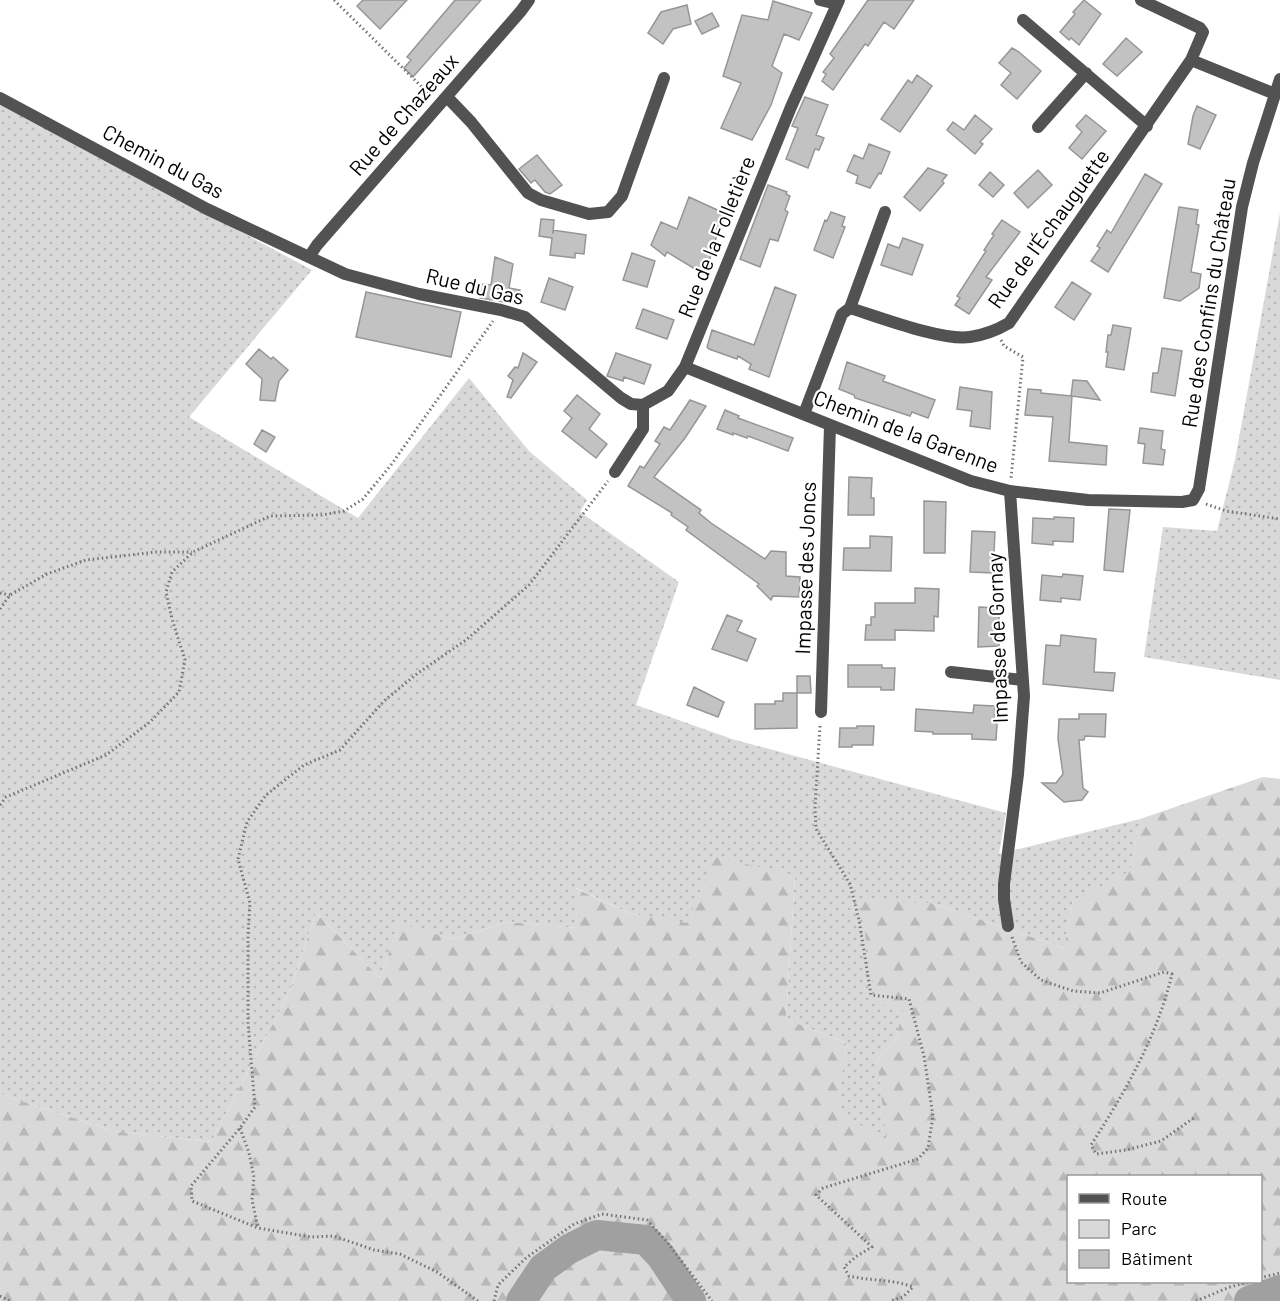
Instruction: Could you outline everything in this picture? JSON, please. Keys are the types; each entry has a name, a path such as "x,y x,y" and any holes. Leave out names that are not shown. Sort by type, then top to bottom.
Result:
{"street":[{"name":"Rue de Chazeaux","path":"309,257 529,0"},
{"path":"820,0 838,2"},
{"name":"Rue de l'Échauguette","path":"850,308 943,334 968,337 996,331 1009,323 1147,126 1191,60 1202,38 1203,32 1200,28 1141,0"},
{"name":"Rue de la Folletière","path":"643,405 668,391 685,367 791,107 838,2"},
{"path":"1023,20 1147,126"},
{"path":"1191,60 1275,94"},
{"path":"1038,127 1086,73"},
{"path":"447,97 528,193 541,200 590,214 608,212 622,196 664,78"},
{"name":"Rue des Confins du Château","path":"1193,500 1199,489 1242,207 1253,163 1280,80"},
{"name":"Chemin du Gas","path":"0,98 207,209 309,257"},
{"path":"804,414 842,314 850,308 885,212"},
{"name":"Rue du Gas","path":"309,257 345,274 384,285 525,317 621,398 631,404 643,405"},
{"name":"Chemin de la Garenne","path":"685,367 971,481 1010,491 1088,500 1182,502 1193,500"},
{"path":"615,472 643,429 643,405"},
{"name":"Impasse des Joncs","path":"821,712 830,426"},
{"name":"Impasse de Gornay","path":"1008,926 1004,899 1004,876 1018,774 1023,680 1010,491"},
{"path":"951,672 1023,680"}],"path":[{"path":"334,0 430,94 423,102"},
{"path":"0,805 6,797 106,755 150,722 179,692 185,660 166,592 172,572 193,552 270,516 322,515 344,511 363,499 392,465 501,310"},
{"path":"996,331 1004,346 1023,357 1010,491"},
{"path":"478,1301 437,1272 400,1254 374,1250 334,1236 311,1237 258,1228 192,1202 191,1186 255,1107 248,1023 250,903 238,859 247,822 266,795 304,765 340,750 384,701 418,673 466,640 529,585 615,472"},
{"path":"1193,500 1226,512 1280,519"},
{"path":"0,609 10,595 46,574 86,560 156,552 193,552"},
{"path":"0,593 10,595"},
{"path":"821,712 815,807 816,829 850,884 860,920 871,995 909,999 924,1056 933,1116 928,1148 918,1159 823,1188 816,1196 872,1247 844,1267 849,1276 903,1283 913,1287 903,1297 890,1301"},
{"path":"1008,926 1021,962 1041,980 1073,991 1100,993 1164,972 1172,974 1167,996 1145,1053 1115,1107 1090,1145 1096,1154 1126,1150 1161,1141 1195,1117"},
{"path":"240,1128 245,1137 254,1177 252,1200 258,1228"},
{"path":"494,1301 498,1285 526,1258 574,1224 602,1214 647,1220 667,1242 712,1301"},
{"path":"1262,1278 1280,1273"},
{"path":"1196,1301 1243,1283"},
{"path":"0,1296 10,1301"}],"green space":[{"path":"0,103 312,270 189,417 358,518 469,378 529,451 587,500 580,512 679,582 636,705 732,739 1006,813 999,854 1140,819 1130,872 1073,901 1064,948 931,903 895,1042 877,1059 888,1145 837,1109 846,1043 786,1019 795,875 688,924 629,913 576,888 577,928 507,922 453,939 399,924 380,978 316,913 289,993 211,1142 113,1131 0,1094"},
{"path":"1280,213 1280,680 1144,657 1163,527 1217,531 1235,460"},
{"path":"1263,777 1280,779 1280,1301 0,1301 0,1094 113,1131 211,1142 289,993 316,913 380,978 399,923 453,939 507,922 577,928 575,888 629,913 687,923 714,857 795,875 786,1019 846,1043 838,1109 887,1144 877,1059 895,1042 903,1009 876,1004 860,901 931,903 1064,948 1073,901 1130,871 1140,819"}],"building":[{"path":"363,0 407,0 380,29 357,6"},
{"path":"455,0 481,0 413,77 404,68 411,60 407,57"},
{"path":"868,0 914,0 894,29 884,22 868,46 865,44 833,90 822,81 826,74 823,72 834,58 830,54"},
{"path":"1084,0 1101,14 1079,45 1060,32"},
{"path":"773,1 812,13 799,40 784,34 772,66 782,73 771,105 752,140 721,128 741,83 723,76 742,15 768,20"},
{"path":"687,5 691,24 673,29 663,44 648,33 661,12"},
{"path":"712,13 719,26 702,34 695,21"},
{"path":"1126,38 1142,52 1117,76 1103,64"},
{"path":"1012,48 1041,71 1017,99 1001,85 1011,73 999,63"},
{"path":"917,75 932,86 900,132 881,119 908,80 912,83"},
{"path":"805,97 828,105 816,135 824,138 819,150 815,149 808,168 786,159 798,128 792,126"},
{"path":"1197,106 1216,115 1200,149 1188,144"},
{"path":"975,115 992,129 980,142 983,144 975,154 947,130 953,122 964,130"},
{"path":"1086,115 1106,131 1082,159 1069,148 1082,132 1076,126"},
{"path":"869,144 890,152 881,174 879,173 870,188 856,183 858,176 847,171 854,155 863,159"},
{"path":"537,155 562,185 550,194 545,192 535,180 531,183 519,169"},
{"path":"928,168 947,175 942,181 944,183 920,211 904,197"},
{"path":"1038,170 1052,185 1028,208 1014,193"},
{"path":"990,172 1004,185 993,197 979,185"},
{"path":"1145,174 1162,184 1108,272 1091,261 1100,248 1097,246 1107,230 1111,233"},
{"path":"768,185 787,192 786,194 790,196 785,210 788,212 778,241 770,239 760,267 740,259"},
{"path":"689,197 726,214 705,275 667,252 665,256 651,245 661,222 677,229"},
{"path":"1179,207 1198,210 1196,224 1199,225 1191,272 1201,274 1199,288 1180,301 1164,298"},
{"path":"831,212 845,217 842,226 845,227 833,258 814,250 825,220 827,221"},
{"path":"541,219 554,220 553,230 586,235 584,254 575,253 575,258 550,255 552,238 539,236"},
{"path":"1002,220 1020,232 986,277 992,280 969,314 955,305 960,298 957,296 986,251 984,250 994,235 992,234"},
{"path":"903,238 923,245 912,275 881,265 888,244 899,248"},
{"path":"632,253 655,261 647,287 623,280"},
{"path":"495,257 513,264 509,288 520,290 516,304 480,298 483,284 491,285"},
{"path":"549,278 573,287 565,310 541,302"},
{"path":"1072,282 1091,294 1074,320 1055,307"},
{"path":"775,287 796,295 769,377 749,369 751,364 738,356 737,359 707,347 712,330 754,345"},
{"path":"366,292 461,312 451,357 356,337"},
{"path":"643,309 674,320 667,339 636,328"},
{"path":"1113,325 1131,328 1124,370 1106,367 1108,335 1111,335"},
{"path":"1162,348 1182,351 1175,396 1151,392 1153,373 1158,373"},
{"path":"259,349 288,370 279,381 275,401 260,400 262,379 246,364"},
{"path":"523,353 537,362 511,398 507,397 513,380 508,376 515,367 518,368"},
{"path":"616,353 651,365 644,384 624,377 623,381 607,376"},
{"path":"847,362 885,376 883,381 935,400 928,418 912,412 910,416 855,398 854,395 839,389"},
{"path":"1073,380 1087,381 1100,400 1072,396 1069,442 1107,446 1106,465 1049,461 1053,417 1025,415 1028,389 1041,390 1041,393 1071,396"},
{"path":"960,387 992,392 990,429 970,426 972,411 957,409"},
{"path":"577,395 600,414 589,429 607,444 596,458 562,431 572,418 564,411"},
{"path":"690,400 706,406 685,438 654,477 701,510 699,513 711,523 765,559 771,551 786,552 786,576 800,577 799,597 773,596 771,600 757,586 759,584 686,530 688,527 671,515 672,513 628,486 640,466 644,468 660,444 655,441 664,427 670,430"},
{"path":"725,410 739,416 738,418 793,438 788,451 748,436 747,438 733,433 733,435 717,429"},
{"path":"1140,428 1163,431 1161,449 1165,450 1163,465 1143,463 1145,444 1138,443"},
{"path":"262,430 275,437 266,452 254,444"},
{"path":"849,477 872,478 871,498 874,498 874,515 848,515"},
{"path":"924,501 946,502 945,553 924,553"},
{"path":"1109,509 1130,510 1123,572 1104,570"},
{"path":"1054,517 1074,518 1073,542 1053,541 1053,545 1032,543 1033,518 1054,519"},
{"path":"972,531 995,532 993,573 970,572"},
{"path":"870,536 892,537 891,571 843,570 844,548 870,548"},
{"path":"1063,574 1083,576 1080,600 1061,598 1061,602 1040,600 1042,575 1062,577"},
{"path":"915,588 939,589 938,617 934,616 934,631 895,630 895,640 865,640 866,625 871,625 871,617 875,617 875,603 915,603"},
{"path":"979,607 999,608 999,646 978,647"},
{"path":"727,615 742,621 737,631 756,639 747,661 712,649"},
{"path":"1061,635 1096,639 1094,672 1115,673 1113,691 1043,684 1046,645 1060,646"},
{"path":"848,665 882,665 882,668 895,668 894,690 881,690 881,687 848,687"},
{"path":"797,676 810,676 811,693 797,693"},
{"path":"694,687 724,702 718,717 687,705"},
{"path":"783,693 797,693 797,728 755,729 755,704 775,704 775,701 783,701"},
{"path":"974,705 995,706 996,740 972,739 972,734 933,734 933,732 915,731 916,709 973,713"},
{"path":"1079,714 1106,714 1105,737 1085,736 1084,740 1079,740 1083,788 1088,792 1082,800 1064,802 1042,783 1056,783 1063,774 1058,739 1059,719 1079,719"},
{"path":"857,726 874,726 873,745 839,747 840,728 857,728"}],"waterway":[{"path":"521,1301 543,1268 569,1249 597,1235 646,1240 661,1256 691,1301"},
{"path":"1249,1301 1280,1290"}]}
